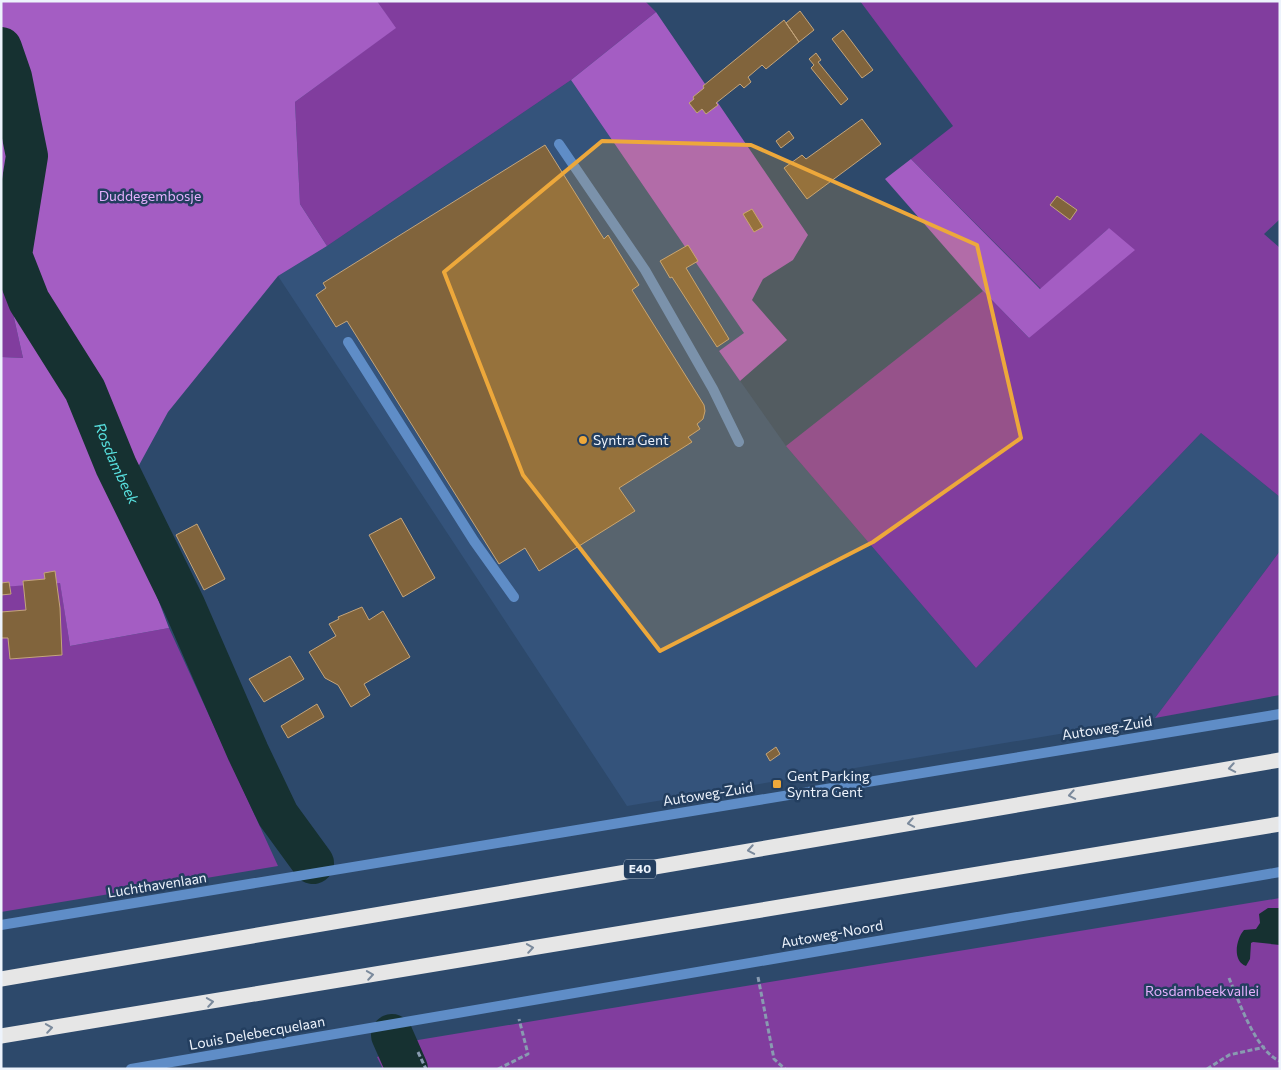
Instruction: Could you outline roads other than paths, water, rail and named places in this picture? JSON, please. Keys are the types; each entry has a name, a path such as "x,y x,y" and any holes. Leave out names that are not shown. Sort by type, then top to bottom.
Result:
{"highway":[{"name":"E40","path":"1,979 1280,760"},
{"path":"1,1036 1280,824"}],"street":[{"path":"559,144 645,270 713,389 739,442"},
{"path":"348,342 474,540 514,598"},
{"name":"Autoweg-Zuid","path":"318,873 1280,714"},
{"name":"Autoweg-Noord","path":"388,1024 1280,872"},
{"name":"Luchthavenlaan","path":"1,925 318,873"},
{"name":"Louis Delebecquelaan","path":"131,1069 388,1024"}],"waterway":[{"name":"Rosdambeek","path":"1,48 11,77 27,156 11,255 29,301 85,390 116,466 184,605 248,752 278,815 313,863"},
{"name":"Rosdambeek","path":"392,1035 407,1069"}],"place":[{"name":"Syntra Gent","path":"583,440"},
{"name":"Gent Parking Syntra Gent","path":"777,784"}],"park label":[{"name":"Duddegembosje","path":"150,196"},
{"name":"Rosdambeekvallei","path":"1202,991"}]}
